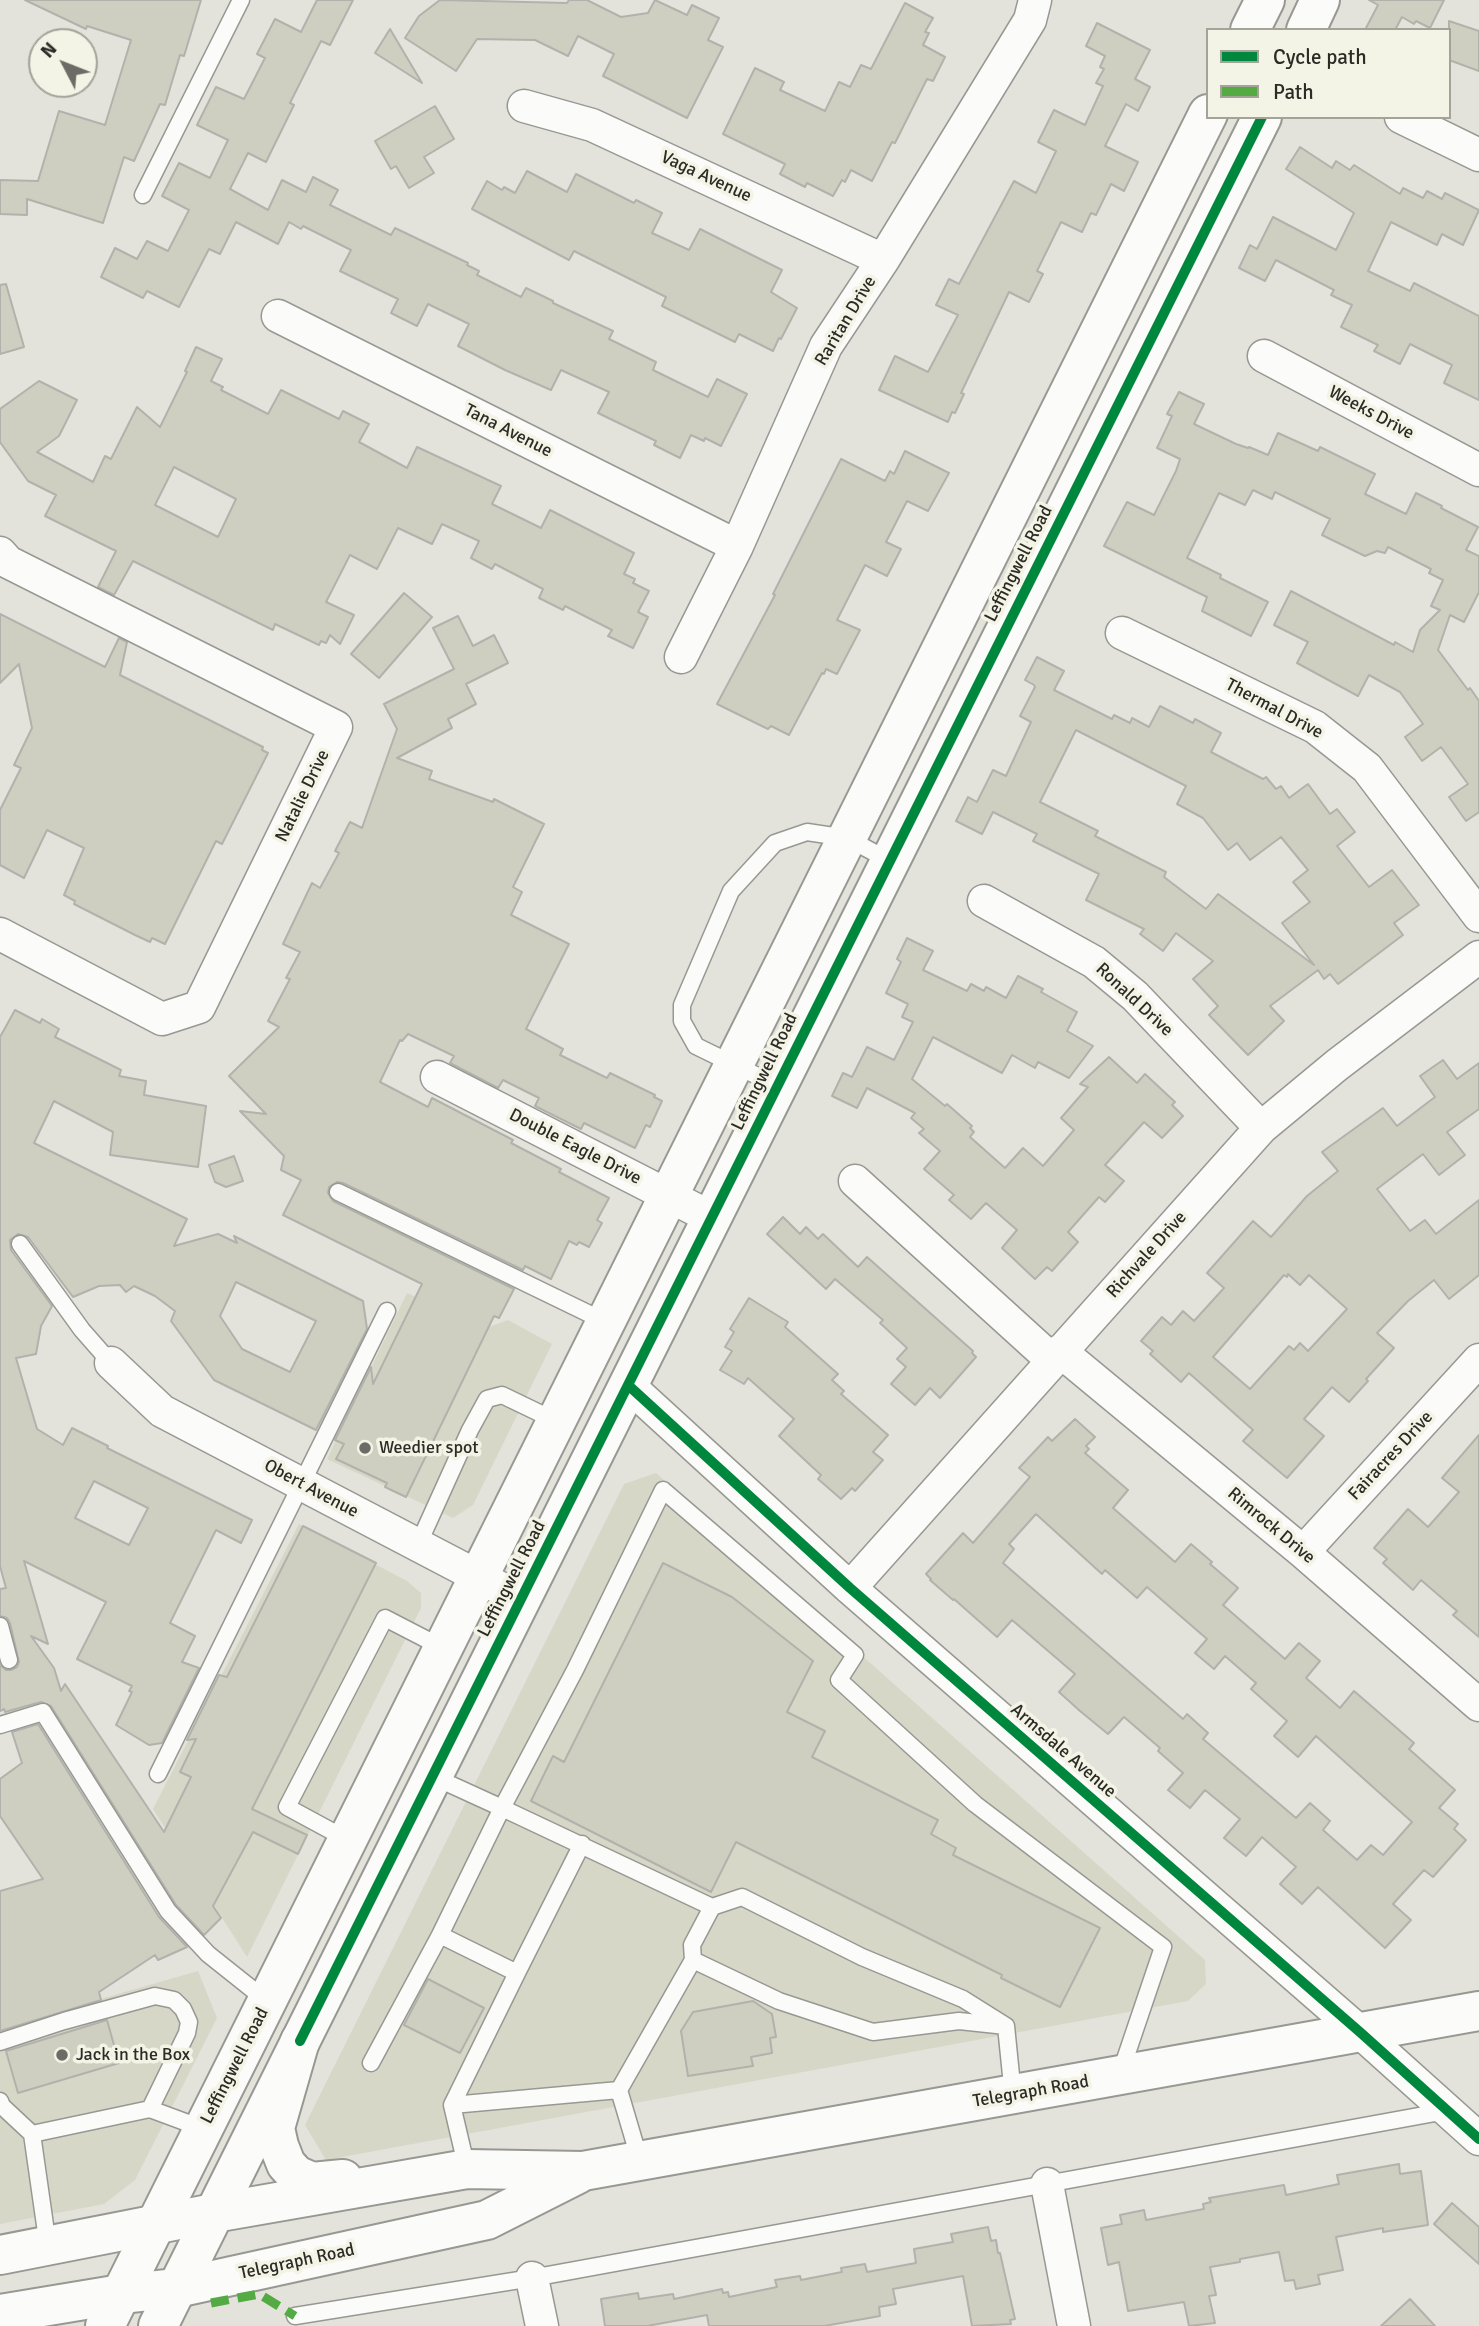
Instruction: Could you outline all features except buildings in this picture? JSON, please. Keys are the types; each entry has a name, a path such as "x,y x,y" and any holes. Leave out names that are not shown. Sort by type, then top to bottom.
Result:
{"main road":[{"path":"1251,28 1265,0"},
{"path":"1307,28 1320,0"},
{"name":"Leffingwell Road","path":"113,2310 1206,118"},
{"name":"Leffingwell Road","path":"158,2326 1261,119"},
{"name":"Telegraph Road","path":"0,2255 214,2213 449,2172 583,2171 1479,2011"},
{"path":"300,2041 275,2128 286,2164 296,2175 312,2182 449,2172"},
{"name":"Telegraph Road","path":"0,2314 113,2310 177,2288 488,2220 583,2171"}],"street":[{"name":"Raritan Drive","path":"681,657 737,546 827,346 884,260 1030,20 1035,0"},
{"name":"Vaga Avenue","path":"524,106 592,125 884,260"},
{"path":"1405,119 1479,155"},
{"name":"Tana Avenue","path":"278,316 737,546"},
{"name":"Weeks Drive","path":"1264,356 1479,470"},
{"name":"Natalie Drive","path":"0,553 8,562 337,727 199,1007 162,1019 0,934"},
{"name":"Thermal Drive","path":"1122,633 1315,727 1367,768 1479,916"},
{"name":"Ronald Drive","path":"984,901 1094,962 1135,996 1261,1128"},
{"name":"Richvale Drive","path":"850,1588 1261,1128 1337,1065 1479,957"},
{"name":"Double Eagle Drive","path":"437,1077 712,1218"},
{"name":"Rimrock Drive","path":"855,1181 1056,1355 1303,1552 1479,1705"},
{"name":"Fairacres Drive","path":"1303,1552 1479,1360"},
{"name":"Obert Avenue","path":"111,1363 162,1411 521,1599"},
{"name":"Armsdale Avenue","path":"628,1385 850,1588 1479,2139"},
{"path":"1047,2184 1074,2326"},
{"path":"532,2278 542,2326"}],"lane":[{"path":"143,195 241,0"},
{"path":"778,1086 696,1046 682,1021 682,1005 730,891 775,842 807,832 847,838 890,861"},
{"path":"338,1192 606,1322"},
{"path":"20,1244 82,1330 111,1363"},
{"path":"158,1774 387,1311"},
{"path":"418,1545 470,1430 487,1399 502,1395 556,1421"},
{"path":"371,2063 440,1935 663,1490 855,1655 839,1680 887,1724 975,1804 1163,1947 1119,2076"},
{"path":"348,1840 287,1807 385,1618 443,1648"},
{"path":"0,1626 9,1660"},
{"path":"0,1725 43,1712 168,1911 208,1954 268,2001"},
{"path":"432,1776 712,1906 743,1896 862,1956 963,1999 1006,2026"},
{"path":"449,2172 452,2105 582,1844"},
{"path":"640,2161 619,2090 693,1959 692,1945 712,1906"},
{"path":"440,1935 517,1973"},
{"path":"693,1959 779,2000 873,2032 959,2021 1006,2026"},
{"path":"0,2042 155,1996 174,2000 183,2009 189,2022 187,2033 150,2109"},
{"path":"1006,2026 1013,2095"},
{"path":"452,2105 619,2090"},
{"path":"0,2101 32,2134 48,2246"},
{"path":"32,2134 150,2109 204,2129"},
{"path":"295,2316 532,2278 1449,2110"}],"shaded area":[{"path":"407,1293 486,1328 508,1320 552,1344 473,1505 453,1518 327,1459"},
{"path":"656,1473 1205,1960 1206,1984 1188,2001 326,2160 305,2125 624,1484"},
{"path":"299,1524 407,1581 421,1593 421,1608 247,1957 153,1809"},
{"path":"198,1971 217,2018 135,2180 104,2204 0,2224 0,2028"}],"marked path":[{"path":"211,2303 259,2294 295,2316"}],"cycle path":[{"path":"300,2041 1261,119"},
{"path":"628,1385 850,1588 1479,2139"}],"place":[{"name":"Weedier spot","path":"365,1448"},
{"name":"Jack in the Box","path":"62,2055"}]}
